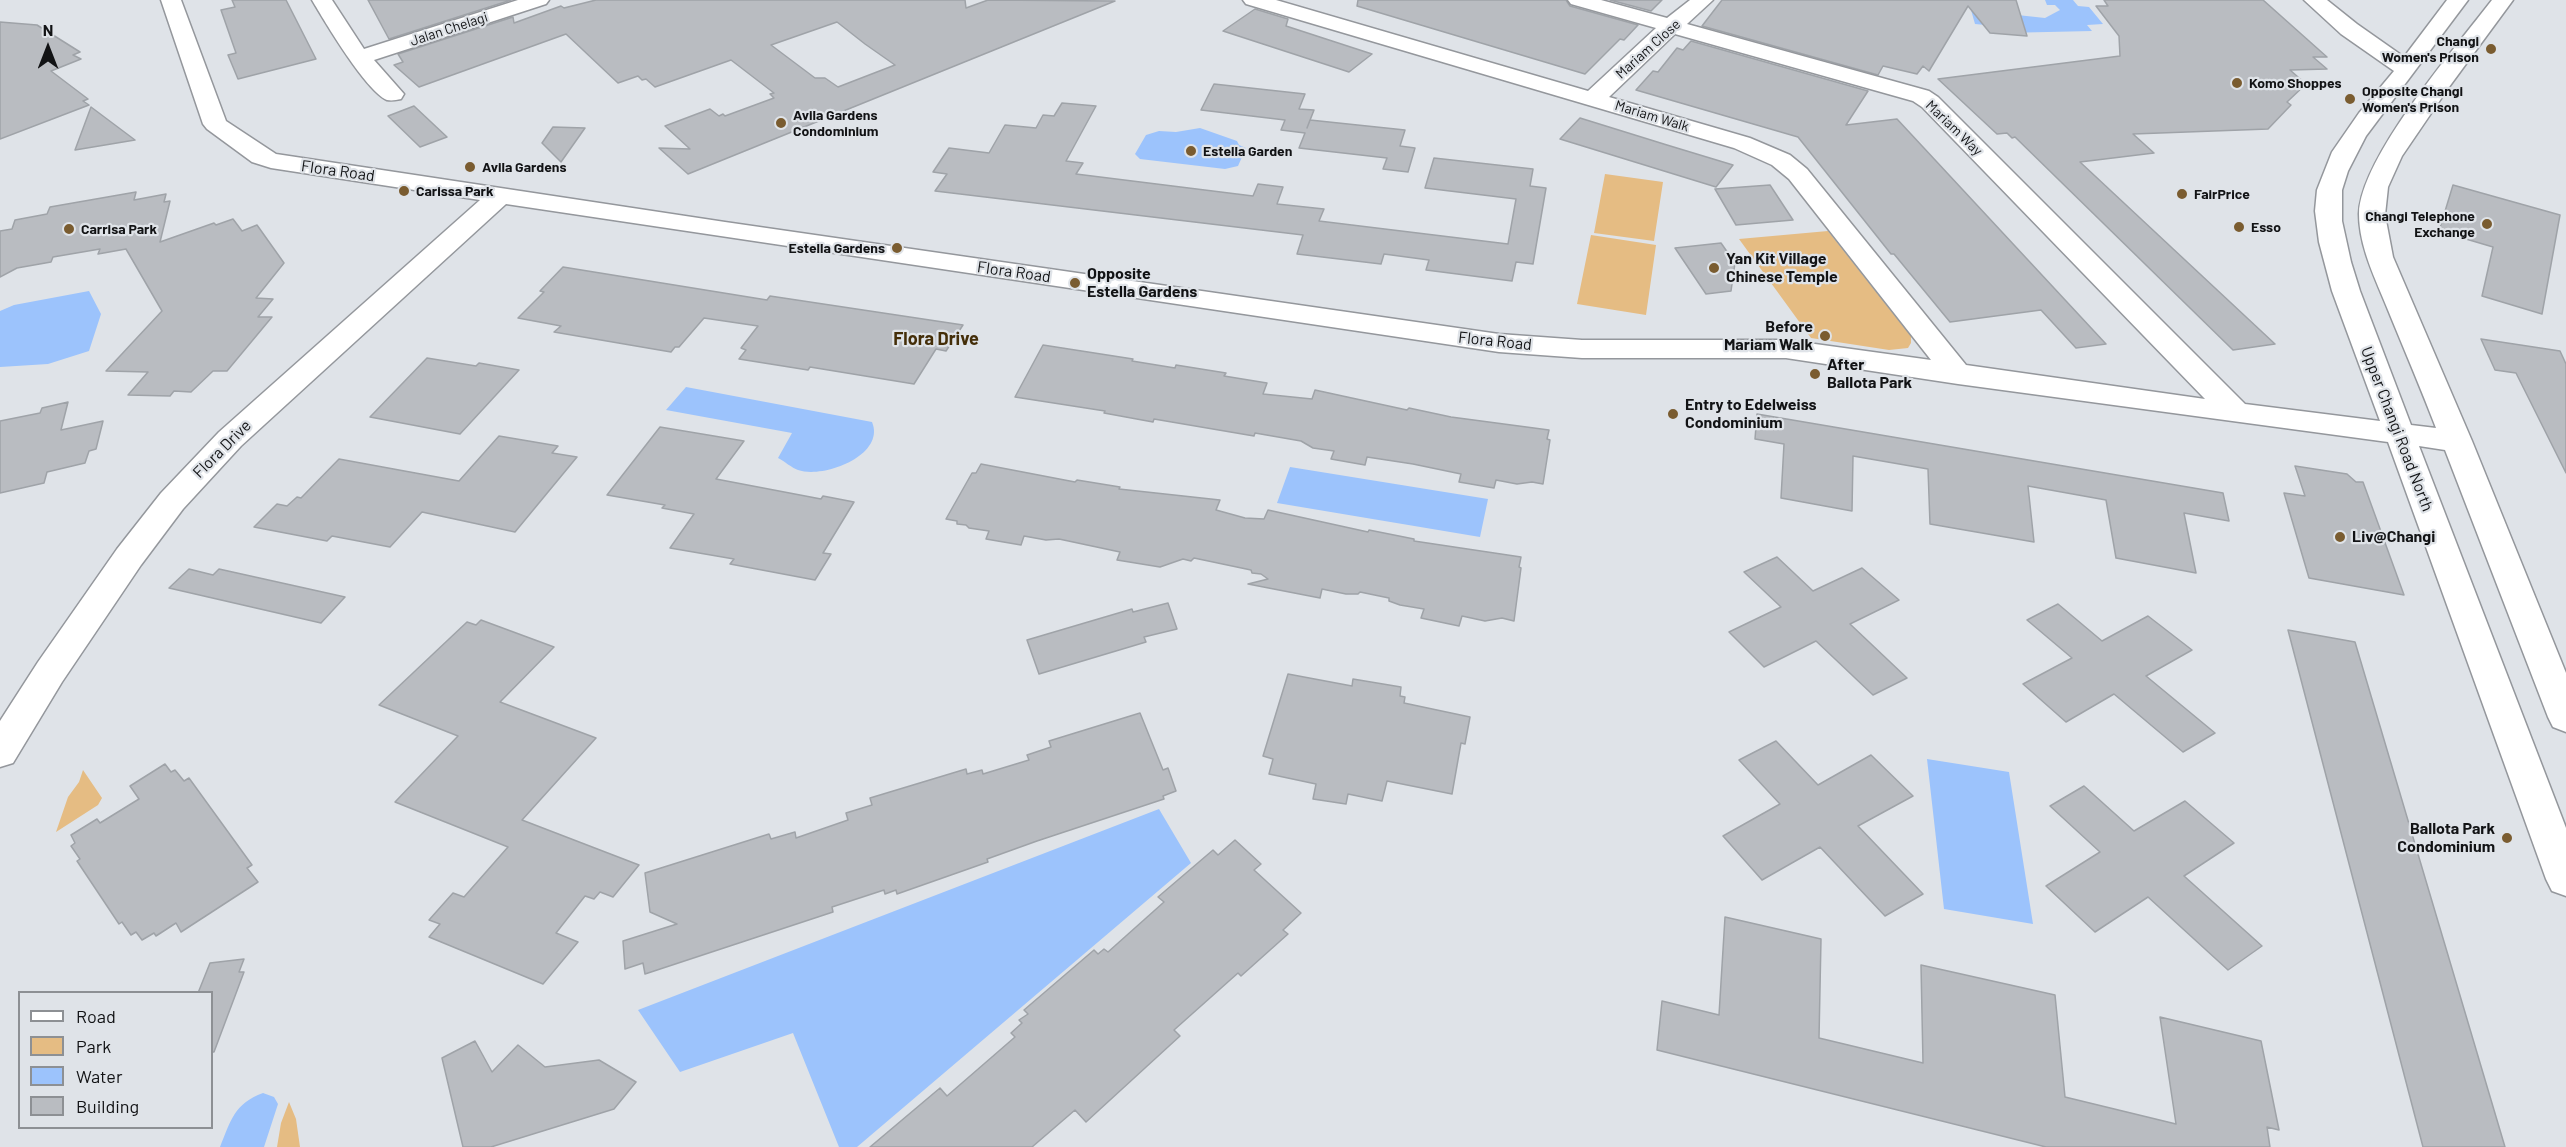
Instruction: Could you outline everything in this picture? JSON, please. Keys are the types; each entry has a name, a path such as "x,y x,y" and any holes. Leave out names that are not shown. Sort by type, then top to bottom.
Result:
{"street":[{"name":"Flora Road","path":"171,0 215,124 261,157 271,161 1499,343 1582,349 1786,349 1958,375"},
{"path":"322,0 360,58 393,94"},
{"name":"Jalan Chelagi","path":"360,58 538,0"},
{"name":"Mariam Walk","path":"1253,0 1742,143 1781,160 1798,174 1958,375"},
{"name":"Mariam Way","path":"1578,0 1909,91 1930,102 2236,413"},
{"name":"Mariam Close","path":"1593,99 1671,26 1703,0"},
{"path":"2314,0 2349,29 2406,69"},
{"name":"Upper Changi Road North","path":"2458,0 2357,129 2339,163 2331,186 2328,211 2334,251 2346,291 2397,433 2566,879"},
{"path":"2503,0 2390,156 2376,187 2372,215 2380,257 2457,441 2566,717"},
{"name":"Flora Drive","path":"0,752 129,557 172,501 230,439 501,195"},
{"path":"1958,375 2457,441"}],"green space":[{"path":"1605,174 1663,182 1654,241 1594,233"},
{"path":"1828,231 1911,336 1908,348 1889,350 1811,338 1739,239"},
{"path":"1591,235 1656,245 1646,315 1577,304"},
{"path":"83,770 102,798 98,805 56,832 68,797 79,782"},
{"path":"289,1102 296,1119 300,1147 277,1147 281,1123"}],"water":[{"path":"2045,0 2073,0 2078,6 2089,7 2103,24 2087,25 2092,31 2003,33 1996,26 1975,24 1971,10 2045,18 2060,10 2055,5 2047,5"},
{"name":"Estella Garden","path":"1200,128 1237,141 1239,145 1246,148 1238,166 1225,169 1140,159 1135,154 1146,135 1159,131 1176,132"},
{"path":"89,291 101,314 89,351 48,364 0,367 0,311 14,305"},
{"path":"686,387 872,422 874,434 870,445 850,462 822,471 798,470 778,458 792,433 666,410"},
{"path":"1290,467 1488,499 1480,537 1277,503"},
{"path":"1927,759 2009,772 2033,924 1944,909"},
{"path":"1159,809 1191,863 857,1147 839,1147 793,1033 680,1072 638,1010"},
{"path":"263,1093 274,1097 278,1104 264,1147 220,1147 235,1114 246,1102"}],"building":[{"path":"232,0 286,0 316,59 238,79 228,55 236,53 221,10 235,7"},
{"path":"368,0 511,0 389,39"},
{"path":"596,0 965,0 966,8 988,0 1115,1 688,174 659,148 690,149 665,126 710,109 719,116 723,114 725,116 774,98 770,94 774,93 731,60 655,87 646,79 642,80 638,76 618,83 566,34 419,87 394,65 403,62 398,54 513,17 514,23 561,6 564,8","holes":["837,22 895,65 838,87 825,78 815,78 771,45"]},
{"path":"1358,0 1566,0 1570,6 1638,25 1624,40 1620,39 1585,74 1357,6"},
{"path":"1610,0 1662,0 1651,11"},
{"path":"1722,0 2016,0 2027,36 1990,33 1968,6 1929,71 1923,66 1917,74 1883,66 1878,75 1702,26"},
{"path":"2104,0 2263,0 2327,57 2313,57 2327,69 2290,70 2306,84 2287,102 2291,105 2268,129 2133,134 2154,153 2080,162 2275,344 2233,350 2015,137 2012,138 2007,133 1997,134 1938,79 2120,56 2119,36 2096,6 2108,6"},
{"path":"1255,9 1288,19 1286,26 1372,54 1349,72 1223,31"},
{"path":"0,22 37,25 80,52 73,55 81,59 51,71 88,99 83,101 89,105 0,139"},
{"path":"1691,41 1868,91 1846,125 1897,119 2106,344 2076,348 2041,310 1950,322 1894,254 1891,254 1798,137 1636,90 1653,71 1658,72 1677,48 1683,50"},
{"path":"1214,84 1305,94 1299,109 1314,110 1310,120 1405,130 1400,146 1415,148 1408,172 1383,169 1387,158 1299,148 1305,133 1281,130 1285,120 1201,110"},
{"path":"1062,103 1096,106 1066,161 1083,163 1076,174 1253,196 1258,184 1283,187 1277,204 1324,209 1319,221 1508,244 1516,199 1425,188 1434,158 1533,169 1530,186 1546,188 1533,264 1516,262 1512,281 1426,270 1429,260 1384,254 1381,264 1297,254 1303,235 935,191 947,174 933,172 949,148 989,153 1005,125 1036,128 1043,115 1054,116"},
{"path":"414,106 447,137 420,147 388,116"},
{"path":"91,107 135,140 75,150"},
{"path":"1580,118 1733,165 1716,187 1560,139"},
{"path":"553,127 585,128 561,162 542,143"},
{"path":"1770,185 1793,220 1736,225 1715,189"},
{"path":"2453,185 2560,215 2542,314 2482,296 2493,247 2439,231"},
{"path":"136,192 134,200 166,194 164,202 170,201 160,242 214,223 216,225 233,219 242,231 257,225 284,263 256,298 273,299 258,317 272,317 227,371 213,371 191,392 174,391 170,396 128,395 148,372 106,371 162,311 126,249 98,254 100,249 53,257 51,262 17,268 0,277 0,231 12,229 15,220 47,214 50,207"},
{"name":"Yan Kit Village Chinese Temple","path":"1721,243 1735,263 1731,291 1706,294 1675,248"},
{"path":"563,267 767,300 770,296 963,325 946,351 936,349 914,384 810,367 808,370 739,359 746,350 741,348 758,326 704,318 679,347 675,347 671,352 554,332 561,326 518,318 544,292 540,291"},
{"path":"2481,339 2560,351 2566,364 2566,473 2516,373 2495,370"},
{"path":"1043,345 1175,368 1176,365 1226,373 1224,376 1267,383 1263,394 1312,399 1315,390 1407,410 1409,408 1451,417 1549,430 1547,439 1550,440 1543,484 1532,482 1517,484 1496,480 1494,488 1459,482 1461,474 1413,464 1367,457 1365,465 1331,459 1334,451 1313,448 1301,441 1255,433 1254,436 1154,419 1153,422 1104,413 1105,411 1015,397"},
{"path":"427,358 519,370 460,434 370,417"},
{"path":"68,402 61,430 103,421 96,449 89,451 85,463 47,472 44,483 0,493 0,421 40,413 42,408"},
{"path":"1757,414 2223,493 2229,521 2184,513 2196,573 2116,558 2106,500 2028,486 2034,542 1930,524 1928,469 1853,456 1852,511 1781,498 1784,444 1755,439"},
{"path":"660,427 744,441 716,479 821,499 823,496 854,502 823,553 831,554 815,580 730,564 734,559 670,548 694,514 662,508 665,505 607,495"},
{"path":"499,436 558,446 552,453 577,457 515,532 422,512 390,547 332,536 327,541 254,527 277,504 287,506 297,497 301,498 339,459 459,481"},
{"path":"981,464 1075,482 1077,480 1120,487 1119,489 1220,500 1216,510 1245,518 1264,519 1268,510 1368,532 1369,530 1414,539 1414,541 1521,557 1514,621 1502,618 1485,621 1462,616 1459,626 1421,618 1424,609 1400,605 1389,601 1389,598 1360,592 1346,594 1322,589 1320,598 1248,584 1268,579 1261,574 1252,573 1251,570 1194,558 1191,561 1183,559 1160,567 1117,560 1120,552 1059,539 1046,540 1024,536 1021,545 986,539 989,531 969,528 966,525 957,524 957,521 946,519 972,473 976,473"},
{"name":"Liv@Changi","path":"2295,466 2347,474 2356,482 2363,482 2404,595 2309,578 2284,493 2305,496"},
{"path":"1777,557 1813,591 1862,568 1899,600 1850,624 1907,678 1873,695 1816,641 1764,667 1729,632 1781,607 1744,572"},
{"path":"189,569 213,575 219,569 345,597 321,623 169,588"},
{"path":"1168,603 1177,629 1144,637 1146,642 1039,674 1027,640 1132,609 1133,612"},
{"path":"2058,604 2102,641 2148,616 2192,650 2146,676 2215,733 2183,752 2114,694 2066,722 2023,684 2072,658 2027,620"},
{"path":"481,620 554,647 500,702 596,738 522,820 639,865 613,897 600,892 594,899 585,896 556,933 578,942 543,984 429,937 440,924 429,920 453,893 464,897 508,847 395,802 458,736 379,705 467,622 476,625"},
{"path":"2288,630 2355,642 2505,1147 2423,1147"},
{"path":"1288,674 1352,686 1353,679 1401,687 1400,696 1405,697 1404,703 1470,717 1465,744 1461,743 1452,794 1387,781 1382,801 1348,794 1346,804 1313,799 1316,784 1269,774 1273,759 1263,756"},
{"path":"1140,713 1163,770 1168,768 1176,791 1163,796 1164,799 1037,841 987,859 988,862 897,894 896,890 885,894 884,890 832,907 833,912 645,974 643,963 625,969 623,941 677,924 650,912 645,873 769,834 771,839 795,832 796,838 848,820 846,813 872,805 870,798 966,769 967,774 982,770 983,774 1029,760 1027,755 1051,747 1049,741"},
{"path":"1776,741 1818,785 1871,755 1913,796 1858,826 1923,894 1885,916 1820,847 1762,880 1723,836 1780,804 1739,760"},
{"path":"165,764 171,772 175,770 184,781 189,778 252,865 247,868 258,882 181,932 176,923 156,936 154,933 142,940 136,932 131,935 122,922 119,924 77,861 80,859 71,846 75,843 71,835 97,819 100,823 139,799 130,786"},
{"path":"2084,786 2134,831 2185,801 2234,843 2184,876 2262,946 2228,970 2148,897 2095,932 2046,886 2100,852 2050,806"},
{"path":"1235,840 1261,864 1254,870 1301,913 1283,930 1288,934 1241,976 1238,973 1174,1030 1180,1036 1086,1122 1075,1110 1032,1147 870,1147 940,1088 947,1096 1015,1037 1011,1033 1022,1023 1019,1020 1028,1014 1024,1010 1094,950 1098,954 1104,949 1108,952 1164,902 1158,897 1213,850 1218,855"},
{"path":"1725,917 1821,939 1819,1038 1923,1063 1921,965 2055,995 2065,1097 2176,1124 2160,1017 2261,1041 2279,1130 2267,1127 2270,1147 2046,1147 1657,1050 1662,1001 1719,1015"},
{"path":"244,959 239,972 244,972 214,1052 213,991 199,991 210,963"},
{"path":"475,1041 492,1072 518,1045 545,1067 599,1060 636,1082 614,1109 491,1147 463,1147 442,1058"}],"place":[{"name":"Changi Women's Prison","path":"2491,49"},
{"name":"Komo Shoppes","path":"2237,83"},
{"name":"Opposite Changi Women's Prison","path":"2350,99"},
{"name":"Avila Gardens Condominium","path":"781,123"},
{"name":"Estella Garden","path":"1191,151"},
{"name":"Avila Gardens","path":"470,167"},
{"name":"Carissa Park","path":"404,191"},
{"name":"FairPrice","path":"2182,194"},
{"name":"Changi Telephone Exchange","path":"2487,224"},
{"name":"Esso","path":"2239,227"},
{"name":"Carrisa Park","path":"69,229"},
{"name":"Estella Gardens","path":"897,248"},
{"name":"Yan Kit Village Chinese Temple","path":"1714,268"},
{"name":"Opposite Estella Gardens","path":"1075,283"},
{"name":"Before Mariam Walk","path":"1825,336"},
{"name":"After Ballota Park","path":"1815,374"},
{"name":"Entry to Edelweiss Condominium","path":"1673,414"},
{"name":"Liv@Changi","path":"2340,537"},
{"name":"Ballota Park Condominium","path":"2507,838"}],"district":[{"name":"Flora Drive","path":"936,339"}]}
